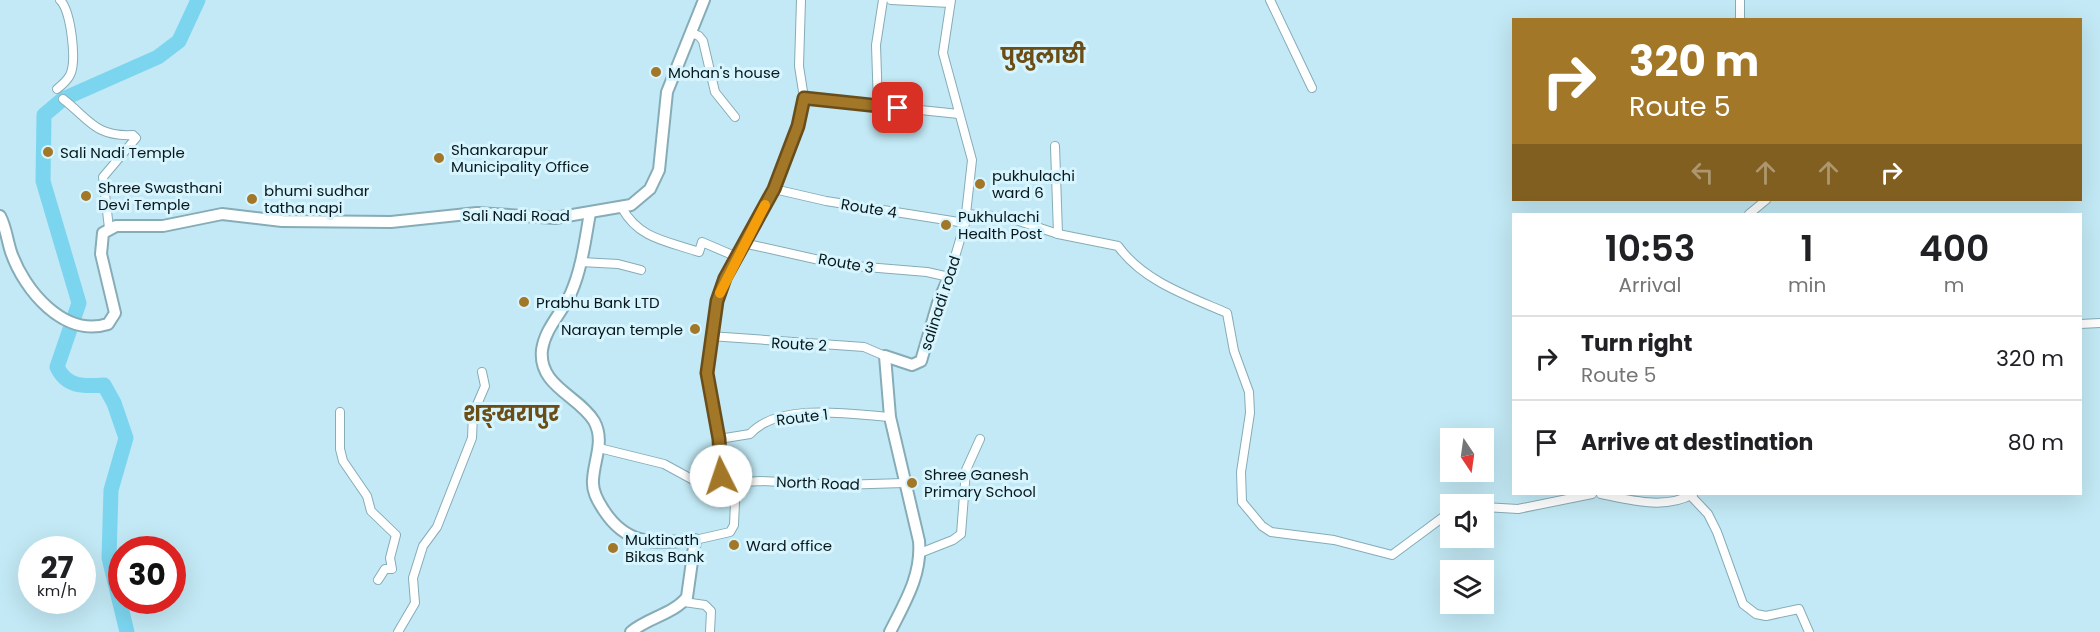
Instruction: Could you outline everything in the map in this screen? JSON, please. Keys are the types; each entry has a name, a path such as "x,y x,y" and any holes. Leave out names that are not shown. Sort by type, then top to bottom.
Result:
{"main road":[{"path":"590,213 622,208 640,200 656,179 660,164 667,92 704,0"},
{"name":"Sali Nadi Road","path":"109,228 175,224 222,214 282,221 391,222 461,214 555,218 590,213 581,262 569,297 544,343 542,359 548,376 593,420 598,432 599,448 593,491 615,526 633,537 653,543 695,540"},
{"path":"0,216 12,254 50,311 69,321 94,327 108,324 115,313 101,254 103,233 109,228"},
{"name":"salinadi road","path":"885,356 912,365 921,361 938,303 950,278"},
{"path":"885,356 890,417 920,553 916,578 890,632"},
{"path":"631,632 651,618 684,602 689,592 695,540"}],"street":[{"path":"57,89 71,73 74,59 67,11 60,0"},
{"path":"695,540 730,532 734,527 735,501 721,476 719,439 707,373 710,336 717,301 743,243 774,189 798,126 804,98 799,66 801,0"},
{"path":"878,106 876,45 883,0"},
{"path":"891,0 950,2"},
{"path":"1270,0 1312,88"},
{"path":"1740,0 1740,18"},
{"name":"salinadi road","path":"950,2 943,53 972,160 965,223 950,278"},
{"path":"692,33 703,41 715,92 735,117"},
{"path":"804,98 959,114"},
{"path":"63,99 76,109 80,116 104,133 133,135 136,138 103,177 109,228"},
{"path":"1055,146 1058,234"},
{"name":"Route 4","path":"774,189 826,201 965,223"},
{"path":"1750,213 1765,201"},
{"path":"622,208 631,224 649,235 699,252 702,242 737,257"},
{"path":"966,213 1007,217 1058,234 1118,246 1129,262 1148,276 1227,313 1234,351 1249,392 1250,413 1241,472 1242,502 1266,529 1280,534 1334,540 1392,555 1440,519"},
{"name":"Route 3","path":"743,243 842,265 927,272 950,278"},
{"path":"581,262 618,264 641,270"},
{"path":"2082,324 2100,323"},
{"name":"Route 2","path":"710,336 864,347 885,356"},
{"path":"398,632 415,603 411,582 423,546 436,527 472,438 473,414 485,386 482,372"},
{"path":"340,412 340,449 343,461 367,496 371,511 396,535 390,558 392,569 385,569 378,580"},
{"name":"Route 1","path":"719,439 750,434 759,424 789,416 832,412 890,417"},
{"path":"920,553 953,540 961,534 966,470 980,439"},
{"name":"North Road","path":"599,448 664,464 708,488 727,488 752,481 849,485 904,483"},
{"path":"1494,508 1518,509 1588,495"},
{"path":"1607,495 1652,503 1692,495 1712,523 1743,604 1756,614 1766,616 1799,609 1809,632"},
{"path":"684,602 705,605 711,612 710,632"}],"waterway":[{"path":"127,632 109,558 111,490 126,438 114,403 104,385 83,385 71,382 61,374 57,367 79,303 43,181 44,115 63,99 158,57 179,41 198,0"}],"slow traffic":[{"path":"720,293 725,278 765,205"}],"place":[{"name":"Mohan's house","path":"656,72"},
{"name":"Sali Nadi Temple","path":"48,152"},
{"name":"Shankarapur Municipality Office","path":"439,158"},
{"name":"pukhulachi ward 6","path":"980,184"},
{"name":"Shree Swasthani Devi Temple","path":"86,196"},
{"name":"bhumi sudhar tatha napi","path":"252,199"},
{"name":"Pukhulachi Health Post","path":"946,225"},
{"name":"Prabhu Bank LTD","path":"524,302"},
{"name":"Narayan temple","path":"695,329"},
{"name":"Shree Ganesh Primary School","path":"912,483"},
{"name":"Ward office","path":"734,545"},
{"name":"Muktinath Bikas Bank","path":"613,548"}],"district":[{"name":"पुखुलाछी","path":"1043,55"},
{"name":"शङ्खरापुर","path":"511,413"}],"route":[{"path":"721,476 719,439 707,373 710,336 717,301 725,278 774,189 798,126 804,98 898,108"}]}
